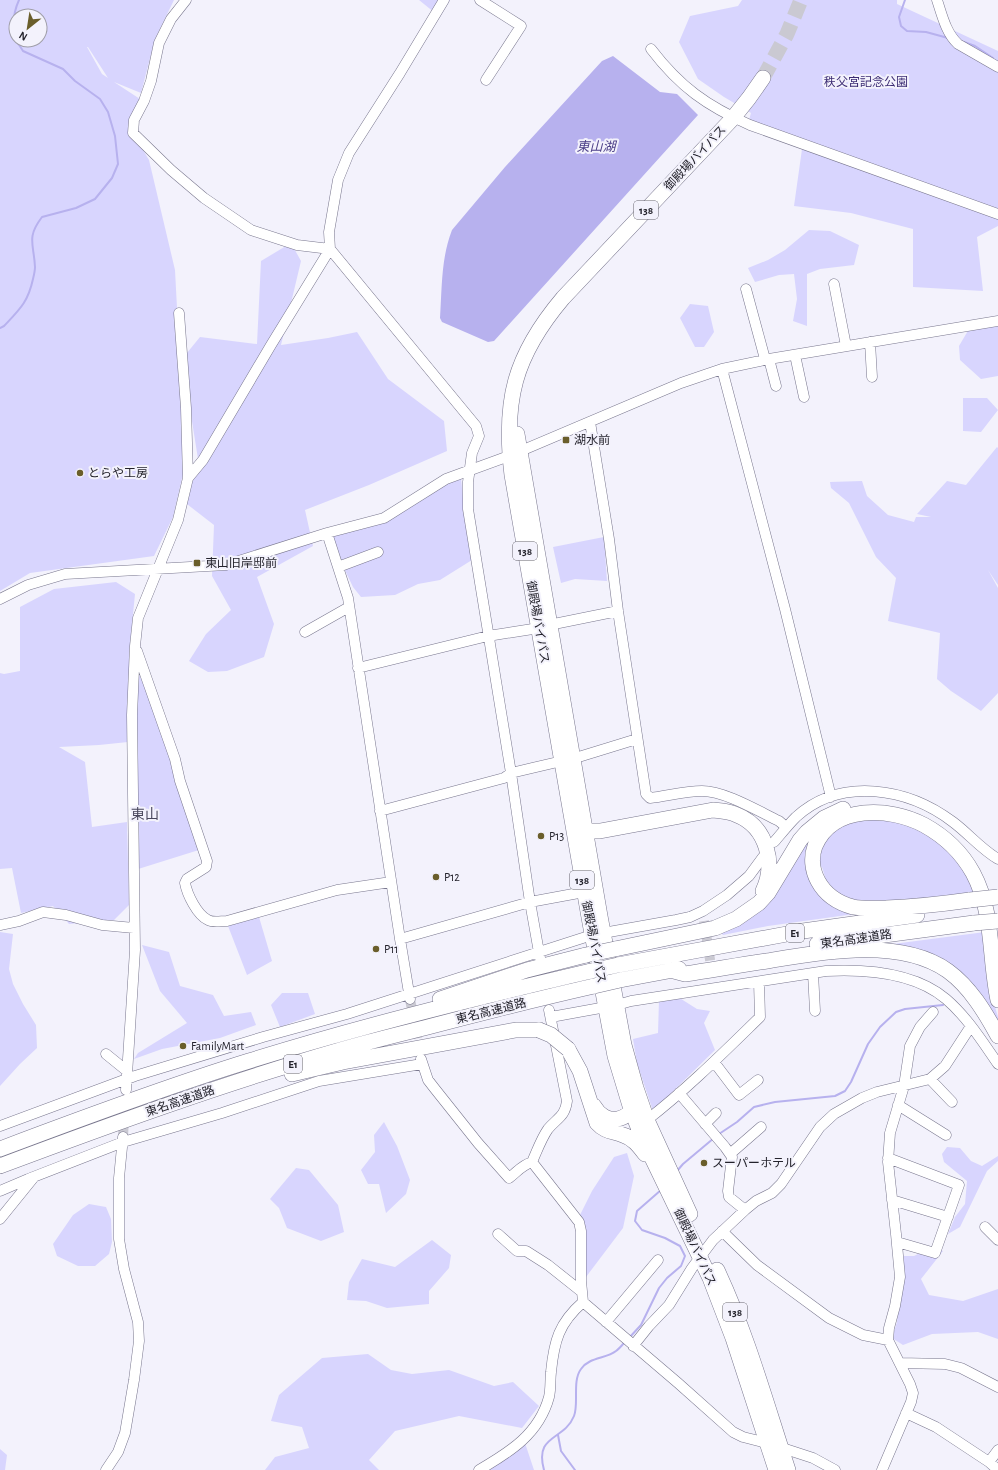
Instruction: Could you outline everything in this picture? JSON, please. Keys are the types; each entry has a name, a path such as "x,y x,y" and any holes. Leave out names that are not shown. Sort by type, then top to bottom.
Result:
{"highway":[{"name":"御殿場バイパス","path":"598,934 584,892 586,829 567,760 514,454 516,398 520,373 530,343 539,328 563,298 733,118 763,78"},
{"path":"337,1035 527,970 586,955 715,928 736,919 759,903 768,893 800,840 807,832 824,818 844,808 866,804 888,806 909,811 929,820 948,832 969,853 979,867 988,885 995,914 998,943"},
{"path":"586,829 713,810 725,811 738,815 750,822 763,837 769,858 769,869 766,883 752,907"},
{"path":"998,897 971,904 853,907 839,902 831,897 820,886 814,871 814,849 820,836 835,822 851,815 861,813 880,813 904,817 924,825 943,838 959,853 980,888 987,914 993,976 998,1000"},
{"name":"御殿場バイパス","path":"586,829 592,838 588,847 598,934 611,1006 615,1056 631,1109 642,1138 668,1180 734,1308 750,1352 774,1445 776,1470"},
{"name":"東名高速道路","path":"0,1149 165,1089 248,1061 337,1035 591,971 810,930 971,904 998,905"},
{"name":"東名高速道路","path":"0,1166 170,1103 341,1049 528,1001 670,970 804,946 998,921"},
{"path":"670,970 685,974 807,954 833,952 865,950 903,953 916,956 937,965 958,980 980,1006 998,1036"},
{"name":"御殿場バイパス","path":"611,1006 624,1044 636,1088 668,1180"},
{"path":"170,1103 343,1062 516,1030 539,1030 551,1035 568,1050 579,1067 596,1120 600,1126 608,1131 622,1134 634,1141 668,1180"},
{"path":"587,1091 597,1111 605,1118 613,1120 618,1119 631,1109 634,1098 627,1072 624,1044"},
{"name":"御殿場バイパス","path":"774,1445 788,1470"}],"street":[{"path":"186,0 171,18 159,43 151,81 144,101 134,120 133,133 170,170 204,198 251,230 296,245 330,249 476,426 479,436 472,453 468,509 511,773 530,902 540,955"},
{"path":"188,478 203,460 270,345 330,249 329,232 338,180 349,153 444,0"},
{"path":"480,0 521,26 486,80"},
{"path":"937,0 949,34 954,40 958,44 998,67"},
{"path":"651,49 678,81 714,108 733,118 998,214"},
{"path":"834,284 846,346"},
{"path":"746,289 776,386"},
{"path":"126,1080 135,950 132,716 135,646 138,618 178,520 188,478 186,408 179,314"},
{"path":"0,599 28,585 65,574 226,565 327,533 384,518 446,479 514,454 681,383 722,368 795,354 998,321"},
{"path":"870,342 872,377"},
{"path":"795,354 804,396"},
{"path":"722,368 785,609 831,797"},
{"path":"590,422 609,539 618,611 646,794 650,798 702,791 713,793 725,796 779,821 786,827"},
{"path":"327,533 349,607 410,997"},
{"path":"338,567 378,552"},
{"path":"304,632 349,607"},
{"path":"358,668 488,636 618,611"},
{"path":"135,646 175,759 181,786 207,861 206,867 187,879 185,883 191,902 203,917 208,921 226,921 337,890 391,882"},
{"path":"380,812 504,778 511,773 567,760 637,739"},
{"path":"774,842 796,817 831,797 855,792 883,792 912,799 927,806 947,818 981,848 998,859"},
{"path":"0,1126 135,1076 263,1037 410,997 540,955 598,934 690,917 704,916 749,876 763,857"},
{"path":"400,939 530,902 584,892"},
{"path":"0,925 19,921 43,912 66,915 102,925 134,928"},
{"path":"532,1162 540,1142 549,1128 566,1109 567,1101 550,1013 611,1006 714,984 759,982 814,973 846,970 868,971 905,978 921,984 946,999 971,1026 998,1064"},
{"path":"814,973 815,1011"},
{"path":"647,1120 714,1062 760,1017 759,982"},
{"path":"882,1470 911,1402 913,1393 888,1340 889,1328 895,1306 900,1277 888,1158 890,1133 904,1086 910,1046 920,1027 933,1012"},
{"path":"633,1346 648,1326 669,1305 704,1252 745,1210 772,1193 782,1184 820,1128 834,1114 862,1098 877,1092 930,1079 945,1066 971,1026"},
{"path":"106,1054 126,1080"},
{"path":"0,1191 123,1140 222,1113 319,1081 422,1061 428,1080 478,1143 509,1178 524,1164 532,1162"},
{"path":"714,1062 740,1095 758,1080"},
{"path":"930,1079 952,1102"},
{"path":"679,1093 732,1157 728,1191 729,1197 745,1210"},
{"path":"898,1105 946,1135"},
{"path":"705,1124 716,1113"},
{"path":"730,1154 761,1127"},
{"path":"106,1470 118,1452 125,1432 139,1341 138,1322 124,1269 119,1239 119,1178 123,1140"},
{"path":"888,1158 959,1185 935,1253 897,1242"},
{"path":"479,1470 495,1461 524,1440 543,1412 549,1396 555,1342 562,1326 577,1307 582,1297 581,1231 579,1222 532,1162"},
{"path":"0,1219 35,1176"},
{"path":"892,1200 948,1217"},
{"path":"984,1227 998,1240"},
{"path":"722,1232 757,1265 829,1318 863,1335 888,1340"},
{"path":"498,1234 517,1251 526,1251 548,1265 606,1322 733,1432 744,1437 813,1458 835,1470"},
{"path":"606,1322 658,1260"},
{"path":"900,1363 930,1363 961,1368 998,1386"},
{"path":"906,1413 936,1427 989,1462 998,1470"},
{"path":"989,1462 998,1450"}],"green space":[{"path":"0,0 174,0 155,39 141,93 114,82 140,99 133,133 149,160 175,270 186,461 173,517 154,556 30,573 0,591","holes":["88,47 108,78 102,74"]},
{"path":"419,0 450,0 440,17"},
{"name":"秩父宮記念公園","path":"742,0 897,0 897,4 998,51 998,210 935,189 951,203 998,218 998,226 977,237 983,291 913,287 913,229 851,213 794,206 803,142 749,120 751,113 698,79 679,42 690,16 738,6"},
{"path":"809,230 830,231 859,245 854,265 820,269 807,274 807,326 793,321 797,299 794,274 779,275 755,282 748,268 768,260 785,250"},
{"path":"291,243 301,261 281,345 357,332 388,379 444,421 447,451 369,485 305,510 313,546 257,577 274,624 264,657 227,671 208,672 189,661 206,634 231,610 212,576 214,525 183,501 199,465 182,359 200,337 257,344 261,261"},
{"path":"690,304 708,306 714,332 704,347 695,347 680,318"},
{"path":"998,326 998,376 981,379 960,360 959,346 969,329"},
{"path":"963,398 987,398 998,410 981,432 963,431"},
{"path":"997,447 998,585 988,570 998,588 998,693 981,711 951,691 937,679 940,633 888,621 896,578 876,557 849,503 831,488 830,482 862,481 867,496 888,515 914,522 916,517 931,517 917,514 947,481 966,485"},
{"path":"461,478 472,560 440,580 418,584 395,595 361,597 353,587 329,537"},
{"path":"604,537 607,581 575,579 561,583 553,547"},
{"path":"116,582 135,594 129,654 160,718 202,849 135,870 128,742 59,747 85,762 92,827 127,822 129,905 114,920 69,924 53,906 21,913 12,868 0,869 0,673 4,674 20,671 20,607 54,589"},
{"path":"866,817 913,824 947,847 978,893 868,903 839,896 826,880 822,867 818,867 822,845 839,824"},
{"path":"824,827 812,878 869,912 768,926 723,935 720,931 728,928 801,844"},
{"path":"259,917 272,961 247,975 228,926"},
{"path":"0,932 13,934 9,969 13,984 36,1025 37,1048 0,1086"},
{"path":"985,932 991,994 998,1017 998,1028 959,976 870,947"},
{"path":"142,945 169,952 180,986 213,995 224,1016 251,1012 256,1025 220,1038 162,1049 134,1059 138,1053 187,1023 160,991"},
{"path":"282,993 308,993 315,1014 280,1027 271,1005"},
{"path":"678,997 697,1009 710,1011 704,1023 715,1050 653,1111 637,1063 633,1039 658,1033 659,1000"},
{"path":"384,1122 397,1146 410,1180 406,1194 386,1213 379,1184 368,1184 361,1170 375,1152 374,1135"},
{"path":"947,1147 960,1148 971,1161 982,1166 998,1156 998,1161 987,1171 960,1227 948,1234 955,1217 965,1204 967,1181 944,1162 942,1154"},
{"path":"627,1153 634,1176 623,1228 586,1277 579,1217 592,1191 614,1157"},
{"path":"296,1168 309,1170 338,1205 344,1232 321,1241 287,1228 279,1208 270,1199"},
{"path":"89,1204 106,1207 111,1219 112,1242 109,1254 95,1266 78,1266 57,1256 53,1244 73,1215"},
{"path":"432,1240 451,1255 449,1268 429,1291 429,1304 387,1308 366,1301 347,1300 349,1282 362,1259 395,1267"},
{"path":"932,1247 943,1251 921,1279 929,1295 963,1301 998,1289 998,1339 978,1332 932,1334 903,1345 892,1338 897,1322 904,1256 914,1256"},
{"path":"368,1354 391,1370 412,1374 449,1370 494,1386 513,1382 539,1406 522,1428 459,1416 395,1431 369,1460 379,1470 265,1470 275,1457 309,1448 302,1427 271,1421 279,1395 322,1358"},
{"path":"524,1440 534,1470 488,1470"},
{"path":"0,1449 7,1455 5,1470 0,1470"}],"water":[{"name":"東山湖","path":"613,56 660,92 677,94 698,115 494,341 488,342 442,322 440,318 444,262 448,241 452,230 505,167 602,61"}],"waterway":[{"path":"16,8 19,0"},
{"path":"905,0 899,17 901,26 907,31 926,32 948,38"},
{"path":"964,42 975,46 993,58"},
{"path":"0,328 4,326 19,310 29,294 35,268 32,236 42,217 76,208 95,199 112,178 118,164 115,136 108,112 100,99 75,81 63,69 23,51 21,48"},
{"path":"719,1134 737,1122 754,1107 775,1102 835,1096 845,1091 851,1082 868,1044 880,1027 896,1012 905,1009 943,1005"},
{"path":"677,1171 683,1164 714,1138"},
{"path":"629,1338 641,1325 659,1288 667,1278 681,1266 685,1256 680,1246 665,1238 642,1230 635,1221 637,1211 661,1190"},
{"path":"544,1470 542,1458 543,1450 546,1444 564,1430 574,1416 576,1405 576,1386 578,1374 581,1369 588,1362 612,1354 625,1342"},
{"path":"558,1435 561,1451 575,1470"}],"tunnel":[{"path":"763,78 787,34 801,0"},
{"path":"704,921 713,979"},
{"path":"410,999 420,1054"},
{"path":"123,1137 125,1097"}],"place":[{"name":"湖水前","path":"566,440"},
{"name":"とらや工房","path":"80,473"},
{"name":"東山旧岸邸前","path":"197,563"},
{"name":"P13","path":"541,836"},
{"name":"P12","path":"436,877"},
{"name":"P11","path":"376,949"},
{"name":"FamilyMart","path":"183,1046"},
{"name":"スーパーホテル","path":"704,1163"}],"district":[{"name":"東山","path":"145,815"}]}
